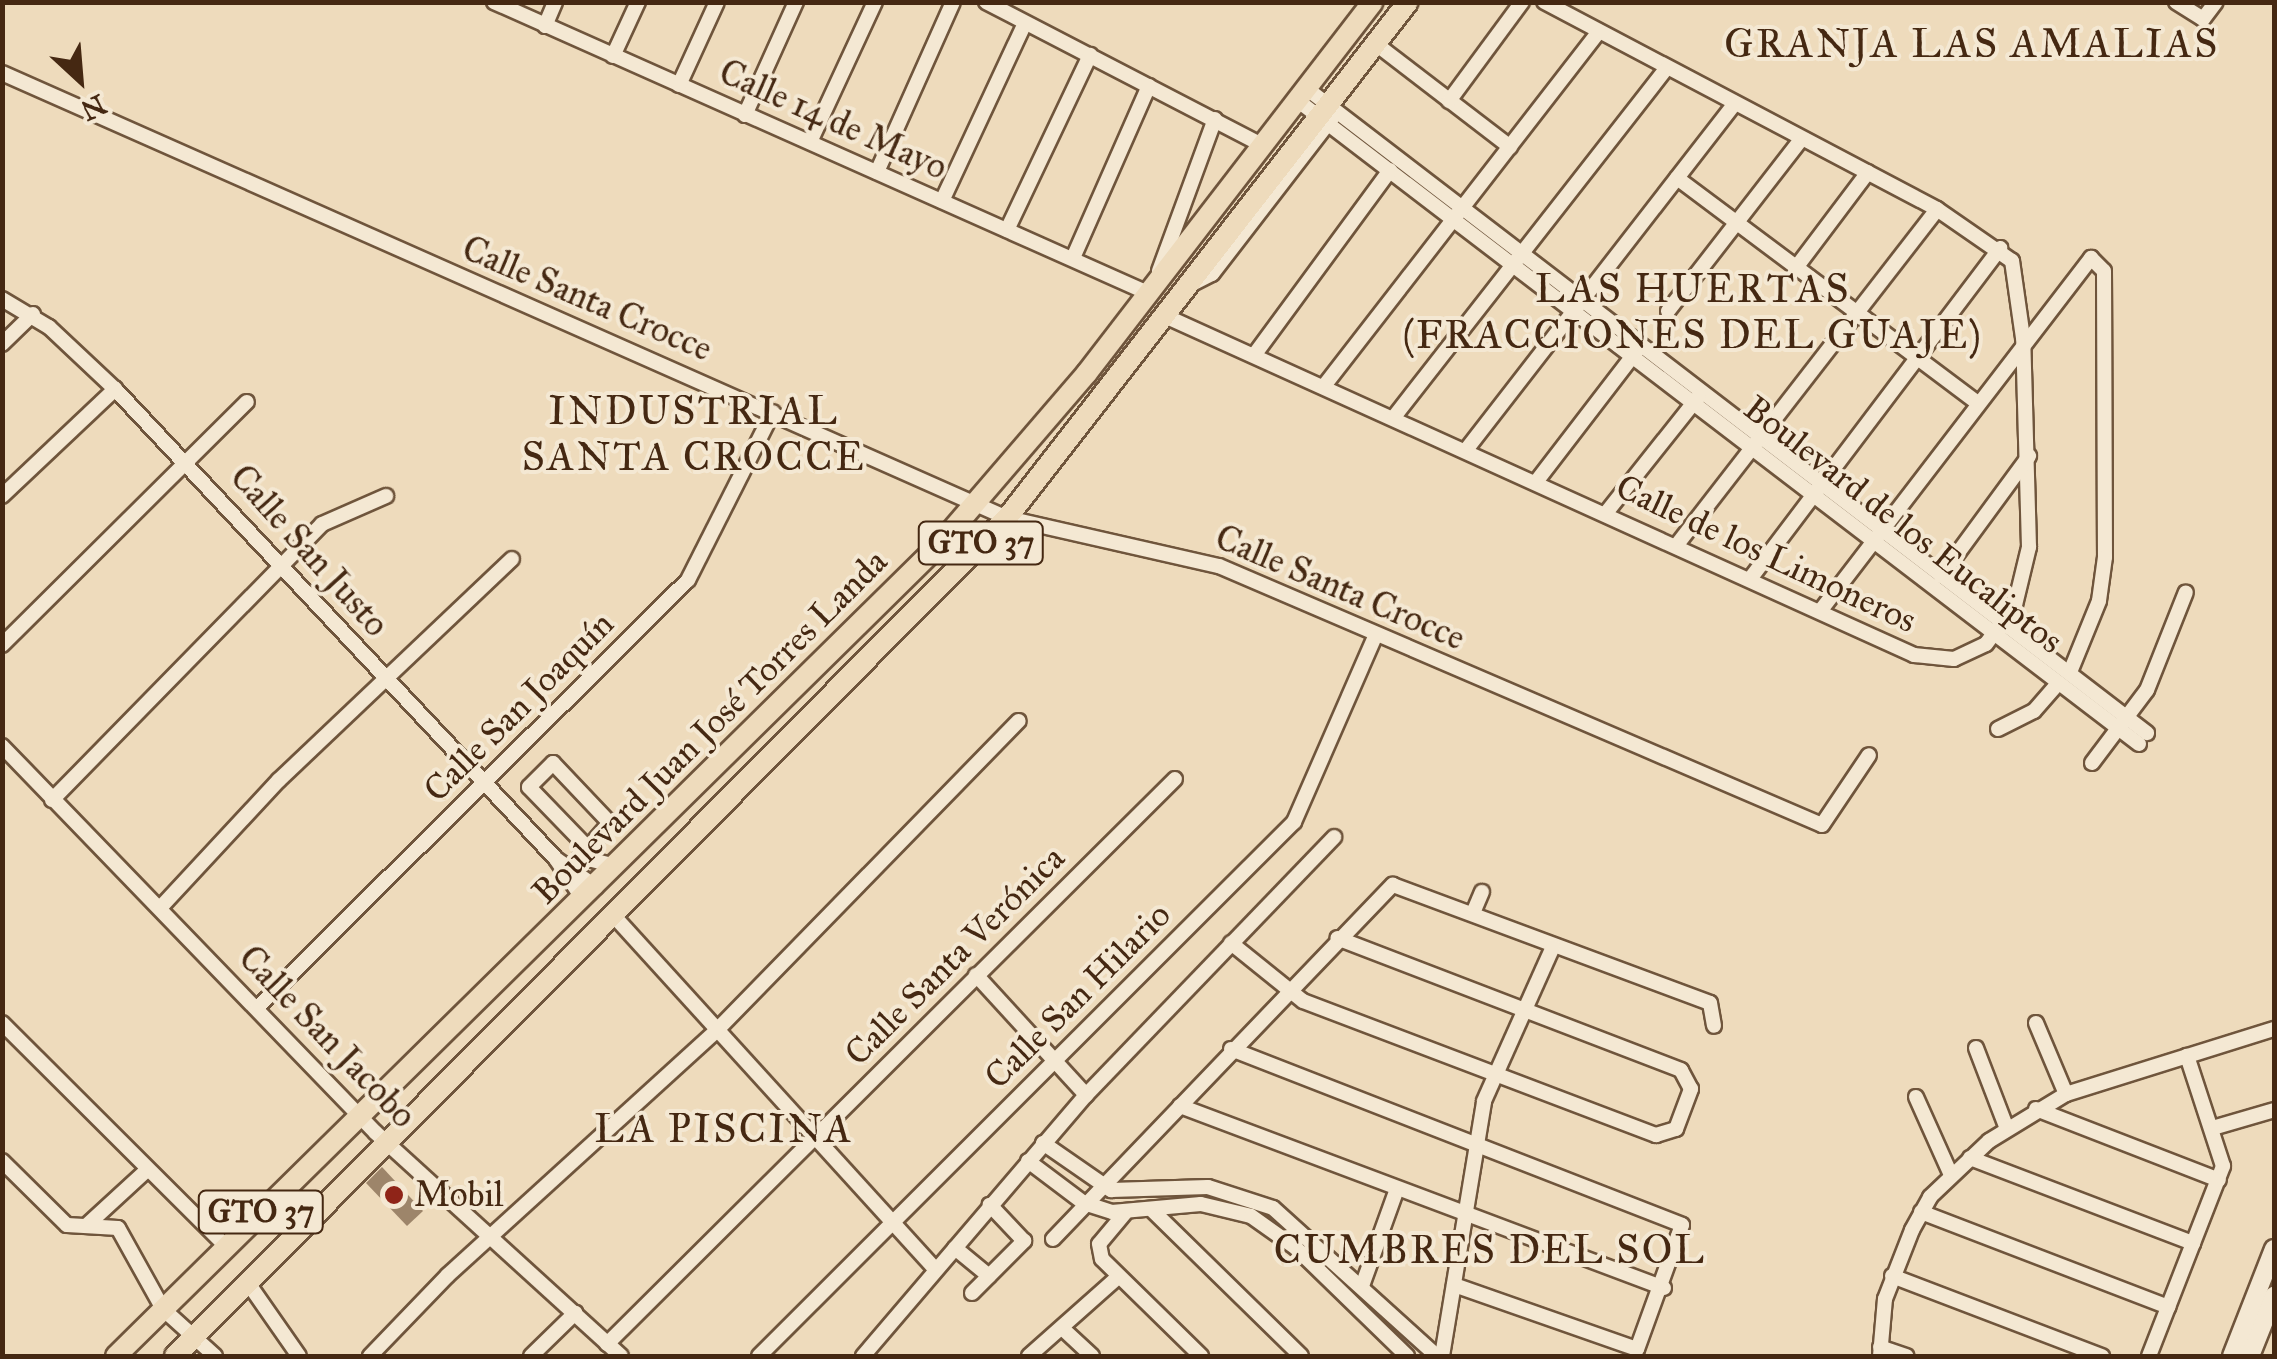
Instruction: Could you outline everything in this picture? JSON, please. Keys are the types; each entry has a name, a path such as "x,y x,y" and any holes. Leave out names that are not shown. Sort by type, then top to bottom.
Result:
{"main road":[{"name":"Boulevard Juan José Torres Landa","path":"116,1356 618,866 978,502 1151,290 1373,2"},
{"name":"Boulevard Juan José Torres Landa","path":"174,1356 1007,518 1328,113 1408,2"}],"street":[{"path":"544,26 555,2"},
{"path":"613,56 638,2"},
{"path":"679,86 717,2"},
{"path":"746,115 796,2"},
{"path":"810,142 874,2"},
{"path":"876,172 953,2"},
{"path":"986,2 1262,145"},
{"path":"1449,102 1522,2"},
{"path":"1544,2 1665,70 1937,209 2000,248 2018,278 2030,455 2027,568 2000,630"},
{"path":"2176,2 2203,19 2216,2"},
{"name":"Calle 14 de Mayo","path":"496,3 1151,290"},
{"path":"942,201 1024,23"},
{"path":"1324,386 1598,33"},
{"path":"1376,44 1510,146"},
{"path":"1007,230 1090,55"},
{"path":"1394,417 1665,70"},
{"name":"Calle Santa Crocce","path":"2,73 1007,518 1219,566 1822,825 1869,755"},
{"path":"1073,258 1149,86"},
{"name":"Boulevard de los Eucaliptos","path":"1302,94 2000,630 2070,672 2125,725"},
{"path":"1466,450 1734,105"},
{"name":"Boulevard de los Eucaliptos","path":"1328,113 1390,170 1458,213"},
{"path":"1151,290 1215,120"},
{"path":"1668,311 1800,141"},
{"path":"1255,354 1390,170"},
{"path":"1795,270 1868,172"},
{"path":"1677,178 1855,317 1976,402"},
{"path":"1676,546 1937,209"},
{"path":"1750,580 2000,248"},
{"path":"1821,610 2023,338 2091,258 2104,270 2105,557 2095,614 2070,672"},
{"name":"Calle San Justo","path":"2,299 33,314 115,388 590,893"},
{"path":"2,344 33,314"},
{"name":"Calle de los Limoneros","path":"1165,316 1927,659 1954,659 2000,630"},
{"path":"1536,482 1638,350"},
{"path":"2,496 115,388"},
{"path":"1606,513 1699,397"},
{"path":"2,645 246,402"},
{"name":"Calle San Joaquín","path":"257,1008 697,569 773,412"},
{"path":"1941,576 2030,455"},
{"path":"52,800 332,516 386,496"},
{"name":"Boulevard de los Eucaliptos","path":"1877,534 1941,576 2058,683 2143,739"},
{"path":"160,908 386,679 512,559"},
{"path":"2092,763 2125,725 2186,592"},
{"name":"Calle San Hilario","path":"759,1356 1300,814 1376,634"},
{"path":"1998,729 2034,711 2058,683"},
{"path":"370,1356 495,1234 719,1028 1020,721"},
{"name":"Calle San Jacobo","path":"2,746 361,1118 495,1234 621,1356"},
{"path":"586,846 529,787 553,763 610,822 586,846 584,860 618,866"},
{"name":"Calle Santa Verónica","path":"608,1344 1174,780"},
{"path":"862,1356 1043,1142 1334,837"},
{"path":"1053,1238 1285,991 1392,885 1710,1003 1714,1026"},
{"path":"1474,913 1482,892"},
{"path":"612,915 935,1269"},
{"path":"1232,944 1285,991 1666,1136 1686,1102 1689,1077 1338,938"},
{"path":"1439,1356 1454,1285 1474,1142 1494,1073 1553,947"},
{"path":"976,976 1086,1095"},
{"path":"2,1023 226,1245"},
{"path":"2036,1024 2066,1094"},
{"path":"1906,1356 1880,1352 1892,1276 1922,1212 1951,1174 2006,1126 2066,1094 2274,1028"},
{"path":"1976,1048 2006,1126"},
{"path":"1231,1049 1674,1216 1683,1232 1644,1344 1631,1350 1454,1285"},
{"path":"2149,1356 2219,1180 2216,1127 2186,1056"},
{"path":"1916,1097 1951,1174"},
{"path":"1180,1106 1664,1288"},
{"path":"2036,1109 2219,1180"},
{"path":"2216,1127 2274,1110"},
{"path":"1043,1142 1100,1186 1142,1192 1208,1186 1261,1201 1439,1356"},
{"path":"1970,1158 2192,1243"},
{"path":"2,1161 62,1222 86,1227 110,1225 126,1235 163,1308 214,1356"},
{"path":"1028,1161 1084,1203 1125,1214 1201,1204 1268,1225 1407,1356"},
{"path":"86,1227 147,1170"},
{"path":"1362,1286 1397,1189"},
{"path":"972,1293 1024,1240 990,1205"},
{"path":"1153,1211 1301,1356"},
{"path":"1922,1212 2168,1307"},
{"path":"1125,1214 1098,1252 1118,1277 1201,1356"},
{"path":"955,1248 989,1276"},
{"path":"2232,1356 2271,1270 2274,1250"},
{"path":"1892,1276 2102,1356"},
{"path":"1029,1356 1118,1277"},
{"path":"248,1284 299,1356"},
{"path":"2250,1356 2274,1296"},
{"path":"531,1356 575,1313"},
{"path":"1062,1328 1092,1356"}],"building":[{"name":"Mobil","path":"382,1167 423,1211 407,1226 366,1183"}],"place":[{"name":"Mobil","path":"394,1195"}],"district":[{"name":"GRANJA LAS AMALIAS","path":"1972,44"},
{"name":"LAS HUERTAS (FRACCIONES DEL GUAJE)","path":"1693,312"},
{"name":"INDUSTRIAL SANTA CROCCE","path":"694,434"},
{"name":"LA PISCINA","path":"724,1129"},
{"name":"CUMBRES DEL SOL","path":"1490,1250"}]}
